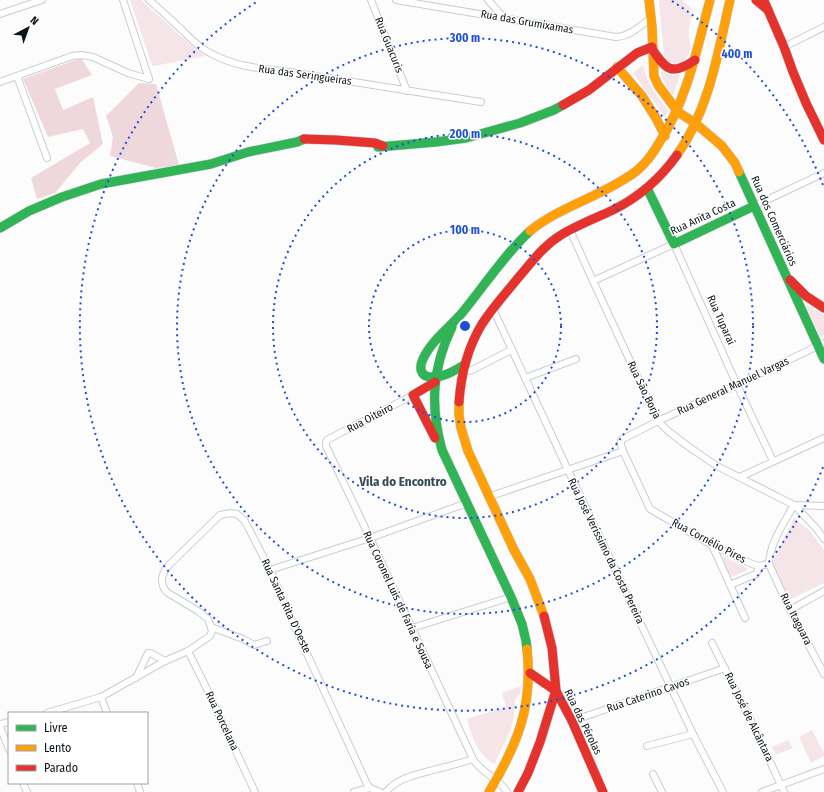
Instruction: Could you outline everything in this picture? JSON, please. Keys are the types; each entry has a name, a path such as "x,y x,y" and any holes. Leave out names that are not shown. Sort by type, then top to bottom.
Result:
{"main road":[{"path":"649,0 652,17 654,76 658,85 678,112"},
{"path":"435,380 426,377 420,371 421,362 426,352 519,243 532,230 548,220 626,179 640,168 652,154 665,136 678,112 695,60 710,0"},
{"path":"518,792 545,729 556,691 554,656 550,634 530,580 488,497 465,443 461,428 459,403 460,381 467,368 476,333 493,309 546,246 570,230 622,205 647,188 668,167 678,153 695,123 709,86 730,0"},
{"path":"756,0 768,10"},
{"path":"763,0 784,47 795,78 824,140"},
{"path":"652,48 662,64 670,69 674,70 683,68 695,60"},
{"path":"0,228 29,211 62,197 101,184 199,167 248,152 297,142 304,144 336,142 375,143 383,146 466,138 520,123 554,110 589,90 617,67 637,54 652,48"},
{"path":"617,67 642,96 665,136"},
{"name":"Rua dos Comerciários","path":"678,112 695,123 722,146 735,163 786,276 821,344 824,359"},
{"path":"656,118 663,122 672,124"},
{"name":"Rua Tuparaí","path":"647,188 674,244"},
{"name":"Rua Anita Costa","path":"674,244 754,206"},
{"path":"786,276 808,298 824,308"},
{"path":"442,450 438,437 435,416 435,380 443,345 459,315"},
{"path":"467,368 449,373 412,395 442,450 511,597 519,616 526,640 530,673 524,718 516,739 489,792"},
{"name":"Rua das Pérolas","path":"530,673 556,691 572,721 603,792"}],"street":[{"path":"0,14 42,0"},
{"path":"0,82 72,56 82,55 93,57 128,73 149,79 123,0"},
{"name":"Rua das Seringueiras","path":"149,0 199,46 226,61 249,67 481,102"},
{"name":"Rua Guacuris","path":"371,0 407,91"},
{"name":"Rua das Grumixamas","path":"396,0 616,37 634,31 652,17"},
{"path":"488,0 505,18"},
{"path":"784,47 824,27"},
{"path":"17,76 47,158"},
{"name":"Rua Anita Costa","path":"754,206 824,173"},
{"name":"Rua São Borja","path":"570,230 658,421 668,431 689,447 718,466 794,505 824,506"},
{"name":"Rua Anita Costa","path":"593,281 674,244"},
{"name":"Rua Tuparaí","path":"674,244 737,385 773,461"},
{"name":"Rua José Veríssimo da Costa Pereira","path":"493,309 693,734 723,792"},
{"name":"Rua General Manuel Vargas","path":"623,451 621,440 821,344"},
{"path":"467,368 511,350"},
{"path":"525,378 576,359"},
{"name":"Rua Oiteiro","path":"327,440 412,395"},
{"path":"740,477 824,438"},
{"name":"Rua Coronel Luis de Faria e Sousa","path":"327,440 326,446 473,759 480,768 501,783 507,792"},
{"path":"488,497 623,451"},
{"name":"Rua Cornélio Pires","path":"623,451 650,509 712,545 743,560 758,566 769,564"},
{"path":"270,570 370,538 467,503"},
{"path":"769,564 774,543 794,505 816,528 824,539"},
{"name":"Rua Santa Rita D'Oeste","path":"211,627 208,619 165,591 162,580 163,575 168,566 213,520 220,515 230,513 237,514 244,520 270,570 370,788"},
{"path":"712,545 745,618"},
{"name":"Rua Itaguara","path":"769,564 790,610 824,674"},
{"path":"730,585 756,574 758,566"},
{"path":"790,610 824,591"},
{"path":"412,628 511,597"},
{"path":"50,712 101,697 165,661 188,651 210,636 212,631 211,627 243,639 254,645 267,641"},
{"name":"Rua José de Alcântara","path":"712,643 784,792"},
{"name":"Rua Porcelana","path":"188,651 203,679 255,792"},
{"path":"136,678 148,653 165,661"},
{"name":"Rua Caterino Cavos","path":"572,721 725,668"},
{"path":"101,697 107,712"},
{"path":"0,725 8,746"},
{"path":"647,746 693,734"},
{"path":"386,792 396,783 410,776 473,759"},
{"path":"762,792 824,768"},
{"path":"653,774 662,792"},
{"path":"354,792 370,788 380,792"}],"shaded area":[{"path":"130,0 141,0 205,56 154,66 152,65"},
{"path":"659,0 682,0 691,8 690,14 692,16 689,28 690,50 686,58 675,64 671,63 664,56"},
{"path":"81,58 92,75 55,89 63,110 93,97 103,144 81,162 55,193 37,199 31,178 90,143 83,129 48,137 23,79"},
{"path":"643,65 650,84 668,110 665,117 633,73"},
{"path":"660,71 672,75 680,75 673,96 666,86"},
{"path":"139,83 156,84 179,165 156,168 110,156 113,137 106,116"},
{"path":"805,304 824,315 824,335 820,337"},
{"path":"794,518 809,530 824,550 824,583 789,600 772,563"},
{"path":"723,556 747,568 748,570 732,577 728,573"},
{"path":"521,686 520,694 515,699 511,729 494,764 479,750 473,738 467,719 506,707 502,693"},
{"path":"812,730 824,753 824,756 811,763 799,737"},
{"path":"788,740 793,748 776,755 772,747"}],"traffic: fast":[{"path":"378,147 466,138 520,123 563,105"},
{"path":"0,228 29,211 62,197 101,184 211,164 248,152 297,142 304,139"},
{"path":"739,172 824,359"},
{"path":"647,188 674,244 754,206"},
{"path":"464,365 448,374 435,377 424,375 421,371 421,365 426,352 462,313 503,260 530,231"},
{"path":"452,327 440,357 435,387 438,434 442,450 511,597 522,624 527,649"}],"traffic: slow":[{"path":"649,0 652,27 654,76 658,85 678,112 695,123 722,146 735,163 739,172"},
{"path":"530,231 565,209 631,175 649,158 669,127 684,92 696,55 710,0"},
{"path":"677,155 688,138 705,100 730,0"},
{"path":"617,67 642,96 665,136"},
{"path":"459,402 461,428 468,451 514,550 530,579 544,616"},
{"path":"489,792 508,757 521,724 528,689 527,649"}],"traffic: jam":[{"path":"756,0 768,10"},
{"path":"765,3 806,103 824,140"},
{"path":"563,105 589,90 637,53 652,47"},
{"path":"652,49 661,62 670,68 681,68 695,60"},
{"path":"304,139 375,143 383,146"},
{"path":"459,402 461,381 466,361 477,333 495,306 533,260 543,249 561,235 623,205 632,199 656,180 677,155"},
{"path":"790,280 806,296 824,308"},
{"path":"435,382 413,395 435,438"},
{"path":"518,792 528,773 540,742 556,690 552,648 544,616"},
{"path":"530,673 556,691 572,721 603,792"}],"district":[{"name":"Vila do Encontro","path":"403,481"}]}
